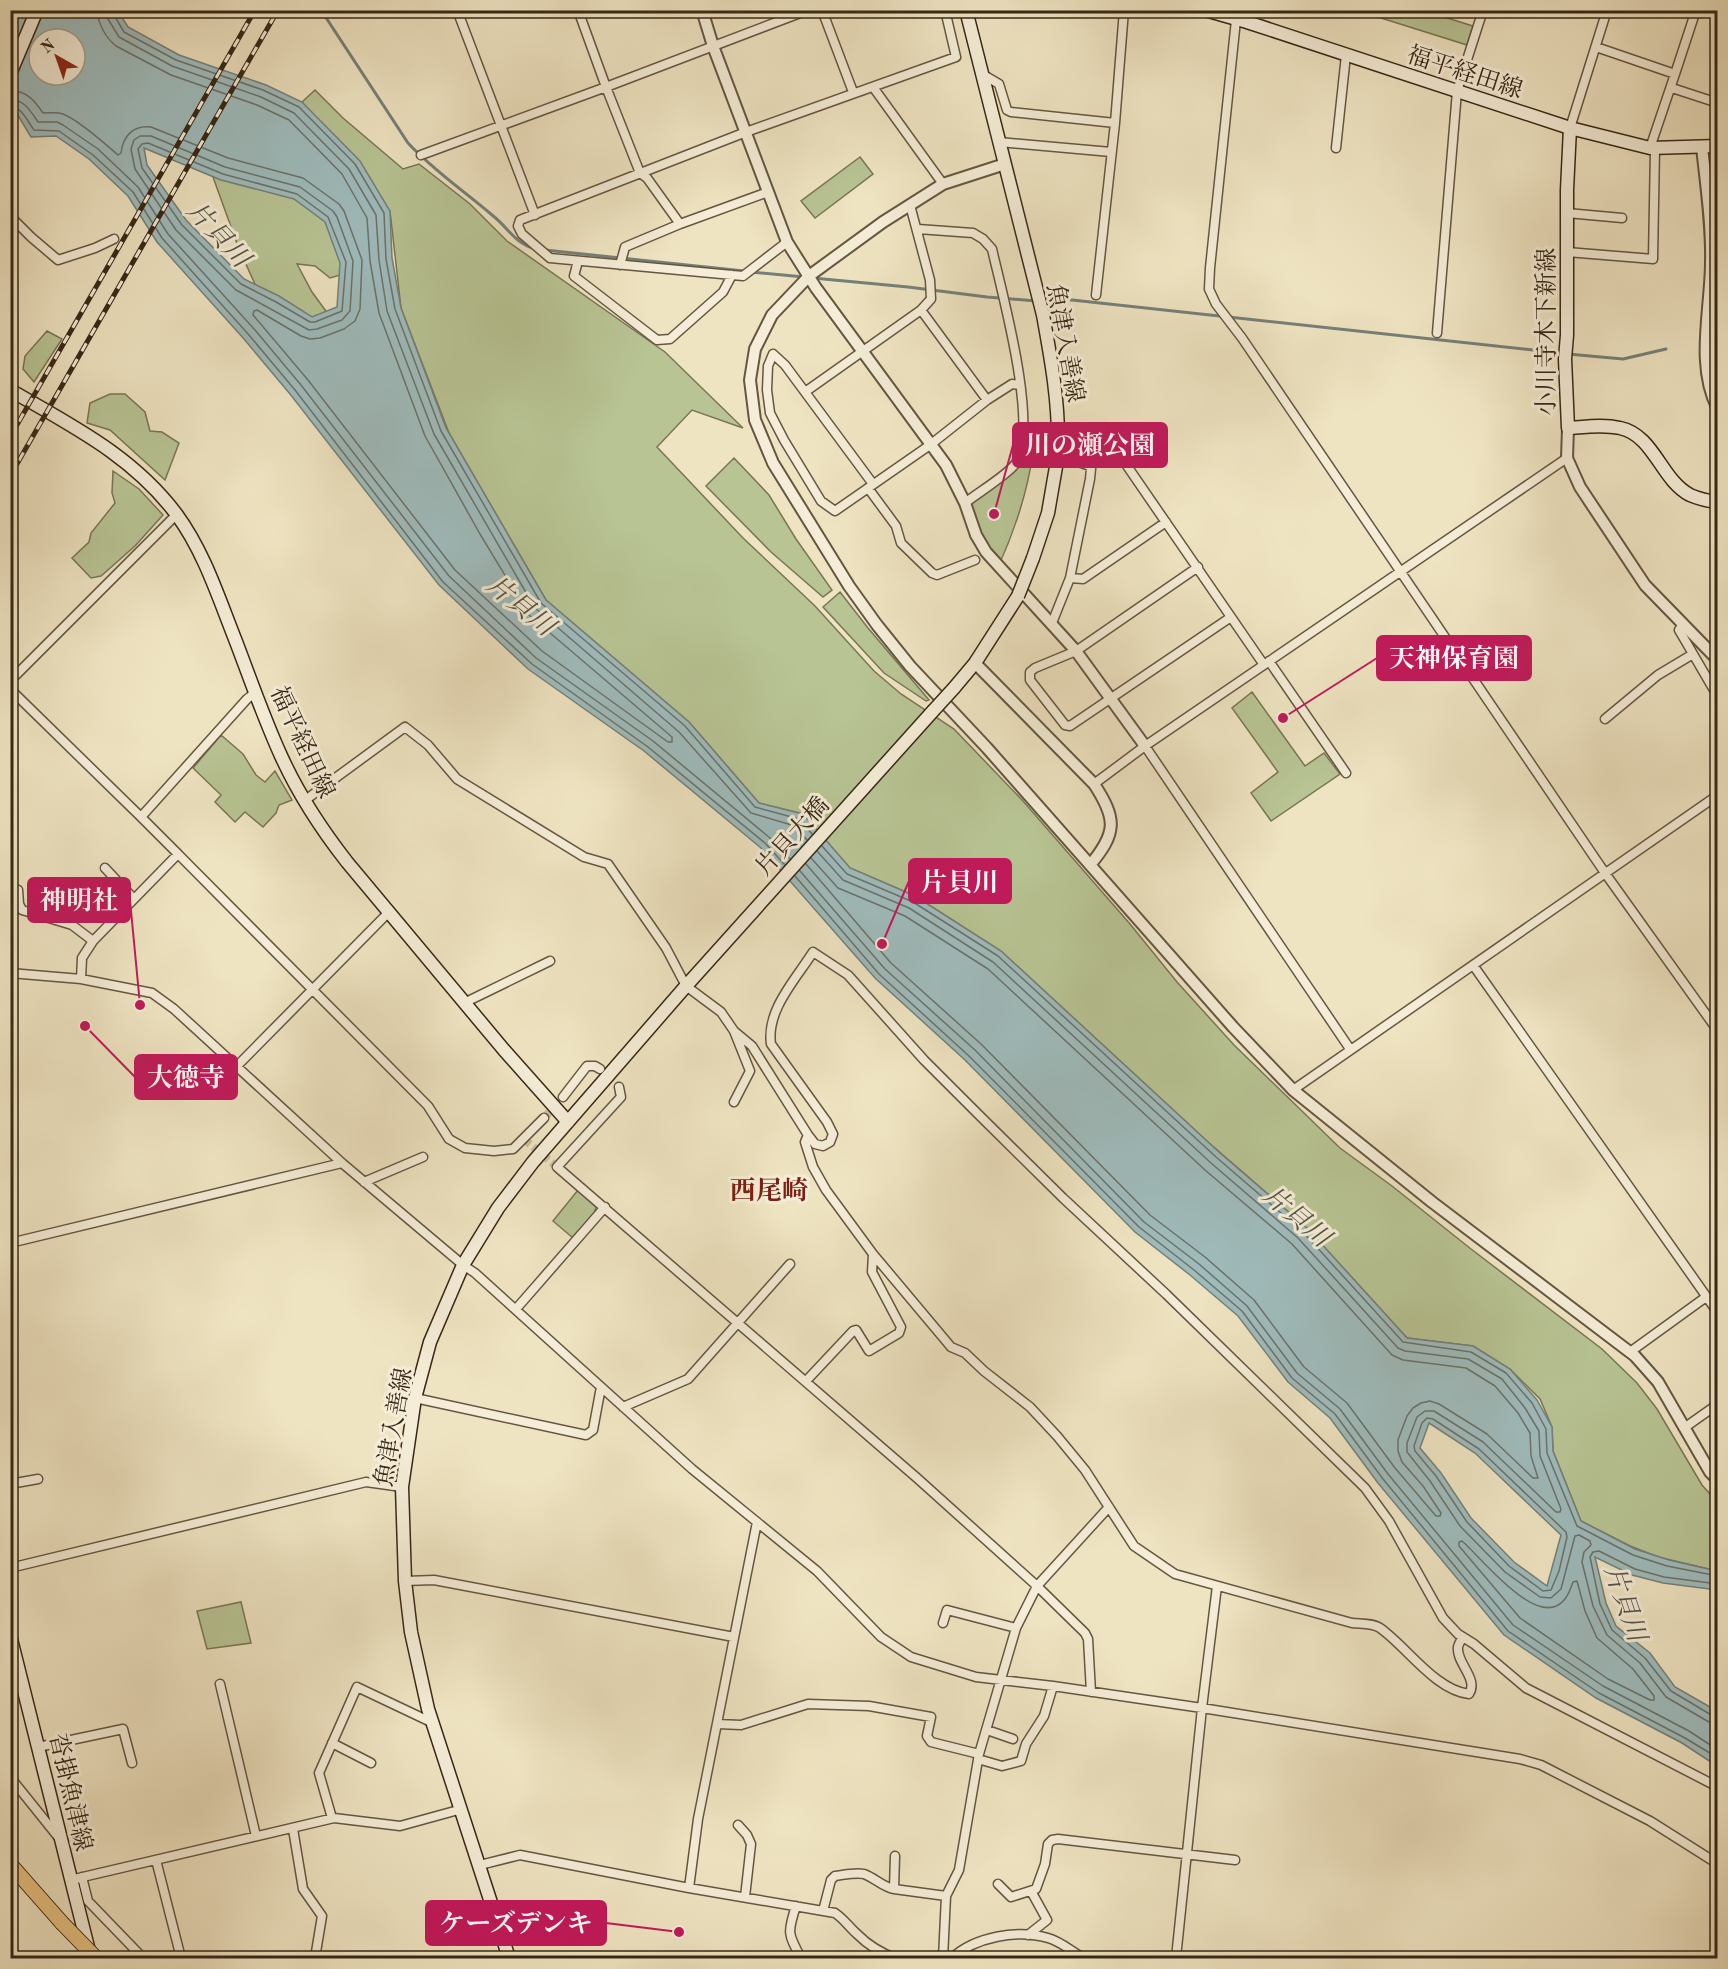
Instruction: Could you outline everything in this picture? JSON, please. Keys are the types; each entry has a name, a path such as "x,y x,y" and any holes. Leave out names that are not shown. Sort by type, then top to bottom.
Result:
{"highway":[{"path":"10,1864 96,1959"}],"main road":[{"path":"10,74 37,10"},
{"name":"魚津入善線","path":"921,724 975,663 1018,596 1048,513 1058,447 1058,410 1053,365 1043,315 966,10"},
{"name":"福平経田線","path":"1205,10 1244,18 1346,55 1570,128 1653,148 1718,146"},
{"name":"小川寺木下新線","path":"1570,128 1567,213 1568,335 1565,359 1568,428 1603,426 1621,428 1634,434 1647,444 1681,488 1704,500 1718,502"},
{"name":"福平経田線","path":"10,390 99,442 129,464 152,486 176,515 200,552 282,758 304,801 327,836 389,912 504,1050 568,1122"},
{"name":"片貝大橋","path":"691,981 921,724"},
{"name":"魚津入善線","path":"509,1959 433,1723 420,1677 411,1632 405,1581 402,1487 415,1398 430,1342 463,1265 498,1208 533,1162 691,981"},
{"name":"沓掛魚津線","path":"10,1635 60,1839 76,1878 91,1959"}],"street":[{"path":"457,10 535,215"},
{"path":"578,10 640,173 647,178 680,224"},
{"path":"702,10 713,46 787,242 862,351 946,465 965,503 976,535 986,552 1052,623 1112,698 1350,1049"},
{"path":"421,155 808,10"},
{"path":"822,10 852,92"},
{"path":"787,242 743,276 550,258 522,234 518,225 520,219 746,132 852,92 873,87 956,57 945,10"},
{"path":"1096,295 1124,10"},
{"path":"1437,333 1457,91 1483,10"},
{"path":"1570,128 1607,10"},
{"path":"1567,252 1653,259 1653,148 1696,10"},
{"path":"1244,18 1209,289 1216,304 1242,338 1605,873 1714,1018 1718,1031"},
{"path":"1596,47 1675,74"},
{"path":"1336,148 1346,55"},
{"path":"981,73 999,84 1007,110 1011,112 1114,123"},
{"path":"873,87 943,184"},
{"path":"1672,88 1718,103"},
{"path":"999,142 1111,152"},
{"path":"1702,147 1709,211 1711,263 1706,339 1707,369 1711,396 1718,409"},
{"path":"1005,164 943,184 883,222 809,276 772,315 755,349 750,380 755,420 773,463 849,586 877,626 910,666 987,748 1233,1028 1293,1090 1432,1202 1630,1352 1658,1382 1710,1472 1718,1480"},
{"path":"620,265 625,247 768,192"},
{"path":"805,392 921,310 932,299 930,280 910,205"},
{"path":"1567,213 1622,218"},
{"path":"10,216 58,260 114,239"},
{"path":"918,229 973,233 983,239 992,249 1007,312 1020,384 1022,449 1015,465 965,503"},
{"path":"578,261 574,276 657,340 670,339 723,292 732,275"},
{"path":"921,310 987,400"},
{"path":"975,560 937,575 932,573 901,543 896,526 871,486 785,365 773,354 768,366 767,390 770,413 820,501 835,511 871,486 930,445 987,400 1012,384 1020,384"},
{"path":"1568,428 1567,458 1580,488 1645,585 1718,660"},
{"path":"1022,434 1028,445 1090,466"},
{"path":"1052,623 1070,578 1090,479 1092,458 1112,444 1231,617 1346,773"},
{"path":"1094,784 1145,746 1567,458"},
{"path":"10,681 176,515"},
{"path":"1070,578 1083,579 1166,522"},
{"path":"1198,567 1076,651 1035,668 1030,672 1030,680 1065,724 1070,726 1231,617"},
{"path":"1683,624 1679,630 1714,690"},
{"path":"1605,718 1658,675 1694,654"},
{"path":"975,663 1094,784 1107,803 1112,822 1105,847 1090,865"},
{"path":"10,689 314,989 428,1106 449,1139 465,1148 494,1151 513,1149 544,1118"},
{"path":"141,817 247,699 256,692"},
{"path":"304,801 405,727 428,745 456,779 584,857 608,864 666,948 691,981 721,1012 734,1031 750,1071 734,1102"},
{"path":"1293,1090 1718,795"},
{"path":"81,980 82,958 93,941 178,854"},
{"path":"105,868 134,898"},
{"path":"18,890 22,910 72,925 93,941"},
{"path":"237,1066 389,912"},
{"path":"734,1031 752,1046 808,1135 815,1144 823,1146 830,1142 833,1134 827,1122 771,1044 769,1032 774,1015 813,952 848,975 885,1018 979,1115 1365,1488 1389,1521 1443,1618 1463,1637 1526,1688 1718,1787"},
{"path":"466,1002 550,961"},
{"path":"1473,965 1718,1313"},
{"path":"10,973 81,980 152,993 174,1009 342,1163 475,1273 692,1469 817,1571 881,1637 911,1657 976,1677 1202,1708 1520,1759 1541,1765 1650,1821 1718,1864"},
{"path":"562,1096 587,1066 600,1069"},
{"path":"620,1087 621,1097 557,1167 806,1381 1037,1586 1085,1632 1088,1640 1091,1692"},
{"path":"808,1135 805,1142 813,1167 837,1207 873,1254 951,1347 965,1353 1030,1407 1085,1470 1134,1546 1175,1574 1352,1623 1378,1626 1430,1674 1461,1693 1469,1694 1472,1684 1460,1659 1458,1647 1463,1637"},
{"path":"364,1182 423,1157"},
{"path":"10,1244 342,1163"},
{"path":"516,1309 605,1207"},
{"path":"806,1381 853,1331 856,1330 869,1351 899,1333 901,1327 872,1272 873,1254"},
{"path":"623,1407 688,1379 790,1264"},
{"path":"1630,1352 1706,1297"},
{"path":"415,1398 586,1435 593,1430 601,1387"},
{"path":"1684,1428 1718,1404"},
{"path":"10,1484 38,1479"},
{"path":"10,1568 366,1482 402,1487"},
{"path":"943,1959 946,1896 954,1884 962,1860 979,1757 1016,1628 1037,1586 1109,1507"},
{"path":"689,1888 698,1819 757,1522"},
{"path":"405,1581 435,1580 734,1636"},
{"path":"1176,1959 1217,1586"},
{"path":"943,1623 947,1610 1016,1628"},
{"path":"220,1684 256,1836"},
{"path":"10,1688 24,1686"},
{"path":"717,1724 741,1725 808,1704 869,1706 931,1718 927,1736 931,1742 1002,1766 1022,1761 1026,1743 1044,1716 1053,1686"},
{"path":"332,1818 319,1773 357,1687 433,1723"},
{"path":"38,1747 123,1729 132,1763"},
{"path":"987,1730 1013,1739"},
{"path":"332,1743 371,1763"},
{"path":"10,1777 60,1839"},
{"path":"143,1959 88,1901 76,1878 293,1829 332,1818 400,1826 462,1809"},
{"path":"738,1826 747,1835 751,1845 745,1897"},
{"path":"293,1829 303,1889 322,1916 315,1959"},
{"path":"998,1884 1011,1897 1036,1889 1045,1864 1048,1844 1052,1840 1235,1860"},
{"path":"480,1865 520,1855 689,1888 836,1913 874,1948 895,1959"},
{"path":"894,1888 895,1856"},
{"path":"156,1860 181,1959"},
{"path":"823,1911 831,1880 835,1876 859,1873 888,1887 946,1896"},
{"path":"1028,1935 1047,1920 1031,1891"},
{"path":"796,1906 791,1921 790,1939 801,1959"},
{"path":"952,1959 974,1943 1016,1934 1049,1938 1065,1945 1084,1959"}],"green space":[{"path":"1366,10 1425,11 1473,26 1467,45 1365,13"},
{"path":"315,90 343,118 403,169 419,164 470,204 507,241 665,352 743,428 692,410 657,447 743,538 815,606 874,671 901,694 954,729 1023,801 1177,982 1234,1045 1340,1148 1602,1349 1637,1383 1657,1409 1702,1485 1717,1502 1717,1571 1658,1557 1630,1546 1581,1521 1553,1451 1552,1427 1540,1399 1510,1369 1473,1346 1407,1338 1307,1228 1208,1142 1001,951 915,896 850,868 803,814 759,803 689,722 546,600 449,433 401,308 390,211 302,102"},
{"path":"860,157 873,174 815,218 801,201"},
{"path":"209,166 340,209 351,272 330,278 315,266 297,264 312,292 334,322 325,341 260,295 239,249"},
{"path":"47,331 62,339 34,382 23,369 25,356"},
{"path":"110,394 125,394 145,412 150,431 162,432 179,443 165,480 110,430 87,423 90,403"},
{"path":"1033,453 1020,512 998,567 965,503"},
{"path":"734,458 769,495 796,539 832,590 823,597 771,552 706,486"},
{"path":"113,471 139,489 163,515 135,546 101,576 91,578 72,558 89,542 91,533 115,503 112,493"},
{"path":"840,592 929,700 926,701 884,673 823,607"},
{"path":"1252,692 1305,766 1324,753 1340,774 1271,821 1251,793 1278,772 1232,708"},
{"path":"221,735 243,754 256,775 265,782 275,771 292,800 279,805 276,813 263,827 245,812 235,822 215,802 221,795 193,768"},
{"path":"578,1190 597,1205 593,1216 573,1238 553,1221"},
{"path":"241,1602 251,1643 207,1649 197,1611"}],"water":[{"path":"10,11 118,11 128,27 179,55 266,85 302,102 360,161 390,211 392,258 401,308 446,428 546,600 689,722 759,803 803,814 850,868 915,896 1001,951 1220,1153 1307,1228 1407,1338 1473,1346 1510,1369 1537,1400 1552,1427 1553,1451 1581,1521 1635,1549 1669,1560 1717,1571 1717,1590 1663,1583 1632,1575 1595,1557 1606,1603 1616,1626 1650,1653 1675,1687 1717,1711 1717,1766 1682,1743 1596,1698 1504,1635 1378,1483 1330,1418 1288,1382 1238,1316 1135,1232 965,1060 875,978 761,848 644,751 528,669 439,585 290,394 157,242 128,196 89,159 56,136 31,137 19,117 11,111","holes":["144,148 221,180 294,199 325,222 340,263 337,307 312,317 279,296 244,279 186,220 147,165","1429,1423 1475,1453 1561,1535 1547,1586 1514,1562 1471,1518 1441,1473 1420,1448"]}],"waterway":[{"path":"321,10 408,143 516,238 535,249"},
{"path":"545,250 744,271"},
{"path":"750,272 804,277"},
{"path":"813,278 1036,301"},
{"path":"1043,300 1063,299 1561,353"},
{"path":"1568,354 1623,359 1666,349"}],"tunnel":[{"path":"544,1118 563,1097"},
{"path":"524,1139 557,1167"}],"railway":[{"path":"10,437 255,10"},
{"path":"10,476 278,10"}],"place":[{"name":"川の瀬公園","path":"994,514"},
{"name":"天神保育園","path":"1283,718"},
{"name":"片貝川","path":"882,944"},
{"name":"神明社","path":"140,1005"},
{"name":"大徳寺","path":"85,1026"},
{"name":"ケーズデンキ","path":"679,1932"}],"district":[{"name":"西尾崎","path":"769,1190"}]}
